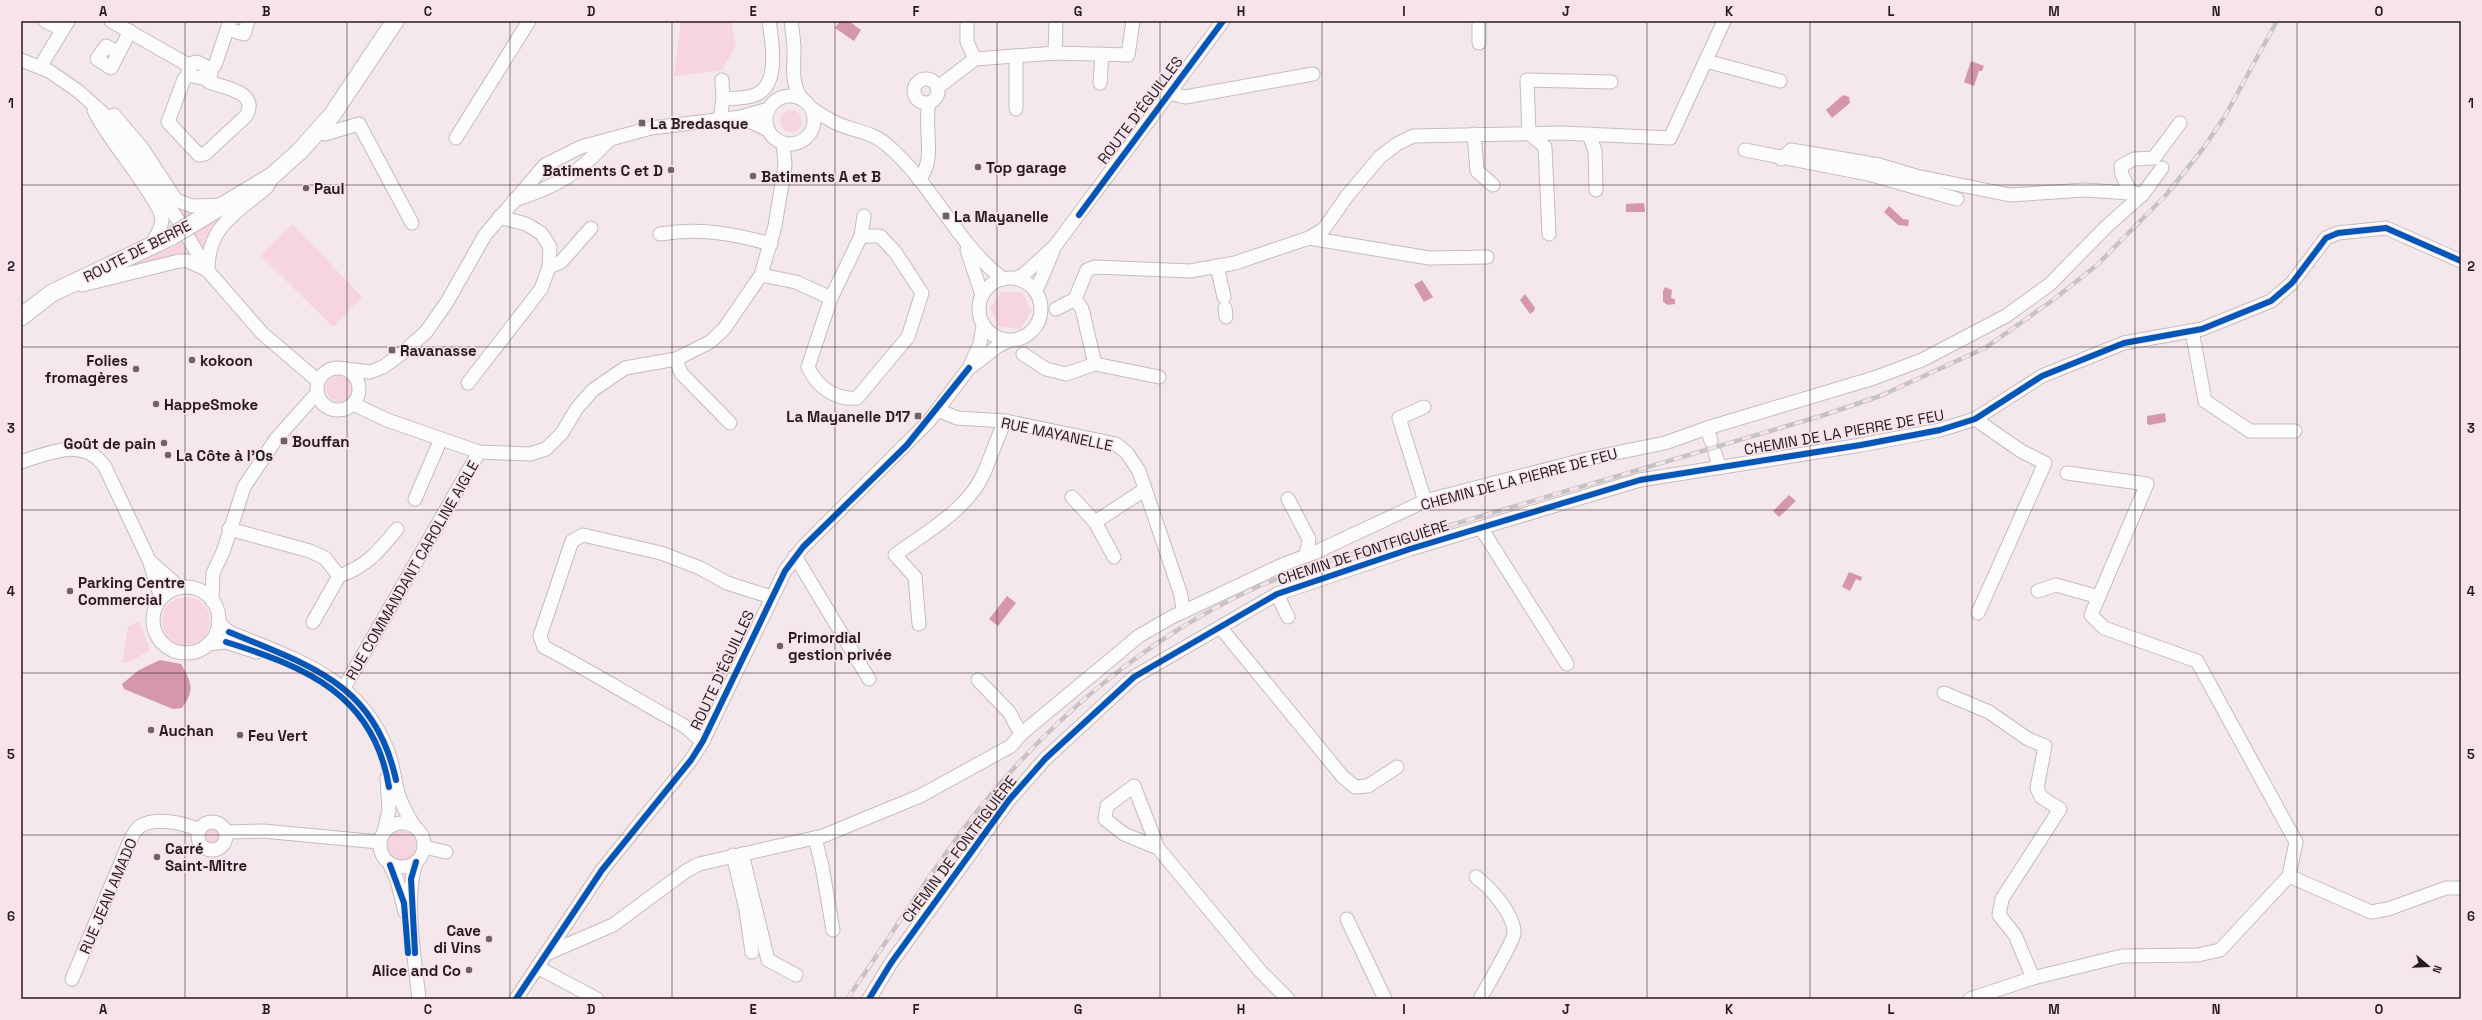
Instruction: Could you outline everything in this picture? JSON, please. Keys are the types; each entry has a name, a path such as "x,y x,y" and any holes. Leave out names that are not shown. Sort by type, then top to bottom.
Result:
{"main road":[{"name":"ROUTE DE BERRE","path":"253,187 316,122 386,21"},
{"name":"ROUTE DE BERRE","path":"21,316 52,293 172,236 272,176 320,130 395,21"}],"street":[{"path":"40,67 65,25 45,21"},
{"path":"209,74 197,62 190,70 184,79 168,122 199,155 205,154 246,116 250,109 250,102 246,96 209,82 209,74 215,65 229,25 244,34 248,21"},
{"path":"456,138 529,21"},
{"path":"967,21 967,42 975,60"},
{"path":"1055,53 1056,21"},
{"path":"919,180 928,163 926,117 923,102 914,93 915,86 921,80 937,82 975,60 1055,53 1128,55 1133,21"},
{"name":"ROUTE D'ÉGUILLES","path":"1010,278 1023,275 1055,246 1223,21"},
{"path":"1479,21 1479,43"},
{"path":"1040,318 1075,299 1087,270 1095,267 1190,272 1235,263 1309,238 1324,229 1347,196 1380,157 1397,144 1413,136 1529,133 1670,138 1699,72 1706,61 1724,21"},
{"path":"117,22 190,70"},
{"path":"723,99 748,96 762,91 770,79 771,72 770,27 791,26 794,47 793,79 795,88 801,98 811,108 835,123 861,130 886,144 910,167 966,244 1010,278 1028,283 1039,297 1056,309"},
{"path":"119,53 130,31"},
{"path":"1100,82 1102,54"},
{"path":"1016,56 1016,109"},
{"path":"21,60 40,67 78,91 104,114 119,133 176,217 208,271 262,333 308,371 319,393 338,410 353,404 357,398 359,385 370,372 390,362 426,332 447,302 476,248 512,201 545,165 581,147 651,128 741,117 768,109 779,99 793,79"},
{"path":"1706,61 1780,81"},
{"path":"1169,93 1184,97 1313,74"},
{"path":"720,119 723,99 722,80"},
{"path":"1549,234 1545,147 1529,133 1527,80 1611,82"},
{"path":"923,102 937,96 937,82"},
{"path":"779,99 794,96 801,98"},
{"path":"91,103 114,115 129,130 176,200 192,206 225,205"},
{"path":"91,103 98,121 127,160 161,215 161,226 150,246"},
{"path":"785,165 801,141 812,128 814,118 811,108"},
{"path":"768,109 766,119 768,130 774,138 784,143 801,141"},
{"path":"741,117 768,130"},
{"path":"812,128 835,123"},
{"path":"2137,194 2122,174 2121,166 2134,159 2154,158 2180,123"},
{"path":"320,130 325,134 359,124 412,223"},
{"path":"1474,134 1477,171 1493,185"},
{"path":"1589,134 1596,151 1596,190"},
{"path":"512,201 549,189 572,176 610,139"},
{"path":"353,404 387,420 479,452 530,454 546,449 562,433 577,408 593,390 610,378 625,368 676,359 710,342 724,329 762,275 771,244 785,165 784,143"},
{"path":"1745,150 1781,159 1868,174 1957,199"},
{"path":"1781,159 1791,150 1879,165 1916,176 2010,195 2086,190 2137,194"},
{"name":"CHEMIN DE LA PIERRE DE FEU","path":"546,954 613,925 686,871 699,864 738,854 815,838 920,796 1011,746 1021,734 1139,636 1183,611 1425,501 1591,458 1665,443 1707,428 1874,378 1922,360 1999,320 2050,284 2162,168"},
{"path":"208,271 209,248 217,232 230,218 266,188 272,176"},
{"path":"861,236 880,236 895,252 922,293 908,337 857,398 846,399 828,392 812,377 808,367 832,298 861,236 864,216"},
{"path":"468,383 541,289 549,267 550,247 540,233 526,224 499,217"},
{"path":"549,267 561,262 591,228"},
{"name":"CHEMIN DE LA PIERRE DE FEU","path":"1719,466 1861,445 1940,430 1975,419 2042,376 2124,343 2202,329 2271,301 2292,283 2326,238 2338,233 2386,228 2461,261"},
{"path":"660,234 681,230 707,231 733,235 771,244"},
{"path":"1309,238 1429,258 1487,257"},
{"path":"966,244 982,295 979,311 983,326 994,336 1008,341 1021,339 1032,333 1040,318 1039,297"},
{"name":"ROUTE D'ÉGUILLES","path":"1039,297 1055,246"},
{"path":"52,293 126,273 179,261 188,261 208,271"},
{"path":"1217,266 1225,307"},
{"path":"762,275 796,282 832,298"},
{"path":"982,295 994,282 1010,278"},
{"path":"1075,299 1082,309 1094,364"},
{"name":"ROUTE D'ÉGUILLES","path":"516,999 618,849 674,782 703,741 771,597 795,556 835,514 907,445 938,410 969,368 980,344 983,326"},
{"path":"2192,331 2205,401 2250,431 2295,431"},
{"name":"ROUTE D'ÉGUILLES","path":"969,368 998,346 1008,341"},
{"path":"1023,354 1046,368 1066,374 1094,364 1159,377"},
{"path":"676,359 681,373 730,423"},
{"path":"308,371 327,371 334,368 370,372"},
{"path":"346,369 352,373 359,385"},
{"path":"212,601 213,573 223,552 244,487 276,439 319,393 327,371"},
{"path":"1424,407 1399,418 1425,501"},
{"name":"RUE MAYANELLE","path":"938,410 957,418 1006,420 1116,444 1127,453 1139,471 1144,490 1181,595 1183,611"},
{"path":"1975,419 2021,451 2045,463 1978,613"},
{"path":"919,624 915,577 895,555 959,509 983,476 993,447 1006,420"},
{"path":"1707,428 1719,466"},
{"path":"415,499 441,439"},
{"path":"21,462 69,448 80,449 96,457 105,467 149,560 161,598"},
{"name":"RUE COMMANDANT CAROLINE AIGLE","path":"344,688 479,452"},
{"name":"CHEMIN DE FONTFIGUIÈRE","path":"869,999 891,963 1009,800 1045,759 1134,677 1277,594 1410,549 1640,480 1719,466"},
{"path":"1970,999 2033,978 2122,956 2198,955 2220,950 2289,876 2296,842 2197,661 2104,628 2091,615 2147,484 2067,474"},
{"path":"1095,522 1144,490"},
{"path":"1072,497 1095,522 1114,557"},
{"path":"1288,499 1309,539 1306,556"},
{"path":"1481,528 1567,664"},
{"path":"313,622 340,576 358,570 382,547 397,529"},
{"path":"229,530 310,551 325,558 340,576"},
{"path":"703,741 684,725 650,708 600,675 544,647 540,636 572,541 583,535 661,553 700,568 728,583 771,597"},
{"path":"795,556 869,679"},
{"path":"149,560 185,587 200,590 216,607 218,622 216,632 208,644 199,650 184,652 169,648 162,643 157,636 153,619 154,610 161,598 185,587 213,573"},
{"path":"2038,591 2056,585 2099,597"},
{"path":"1277,594 1288,616"},
{"path":"208,644 226,642 287,664 326,685 356,712 375,738 386,772 389,810 381,837 384,860 390,865 398,868 408,867 416,862 421,857 424,847 422,837 414,826 398,795 392,764 379,732 362,706 344,688 314,667 229,632 218,622"},
{"path":"1220,627 1344,777 1355,787 1368,786 1397,767"},
{"path":"978,680 1009,712 1021,734"},
{"path":"1944,693 1989,712 2028,739 2045,746 2037,788 2041,797 2060,809 2002,899 1999,915 2015,935 2033,978"},
{"path":"1158,848 1124,834 1105,819 1107,806 1134,786 1158,848 1261,972 1288,999"},
{"path":"215,822 222,826 226,832 225,842 214,850 201,844 198,836 199,830 207,823 215,822"},
{"name":"RUE JEAN AMADO","path":"72,979 129,843 138,828 150,823 181,824 199,830"},
{"path":"381,837 392,825 404,823 414,826"},
{"path":"226,832 262,831 381,837"},
{"path":"815,838 822,866 833,930"},
{"path":"424,847 446,852"},
{"path":"738,854 752,952"},
{"path":"738,854 768,960 796,975"},
{"path":"416,862 411,879 411,904 420,999"},
{"path":"390,865 404,904 412,999"},
{"path":"2289,876 2371,912 2388,909 2446,888 2461,888"},
{"path":"1476,877 1490,887 1512,920 1514,934 1480,999"},
{"path":"1347,919 1385,999"},
{"path":"537,967 597,999"}],"shaded area":[{"path":"681,21 731,21 736,46 722,70 674,76"},
{"path":"840,21 849,21 861,30 854,41 835,28"},
{"path":"1971,61 1984,66 1982,71 1979,71 1974,86 1964,82"},
{"path":"1843,95 1849,97 1850,103 1832,118 1826,110"},
{"path":"791,110 799,113 802,121 799,129 791,132 783,129 780,121 783,113"},
{"path":"173,201 191,209 189,217 244,202 204,252"},
{"path":"1644,203 1645,212 1626,212 1626,204"},
{"path":"1889,206 1903,219 1909,220 1908,226 1898,225 1884,212"},
{"path":"293,224 362,297 333,327 260,255"},
{"path":"179,238 189,255 112,273"},
{"path":"1422,280 1433,297 1424,302 1414,285"},
{"path":"1665,287 1672,290 1671,298 1675,299 1675,304 1668,305 1663,302 1663,291"},
{"path":"1002,291 1023,293 1031,311 1021,329 1000,327 990,308"},
{"path":"1525,294 1535,308 1530,314 1520,300"},
{"path":"339,376 348,380 352,389 348,398 339,402 330,398 326,389 330,380"},
{"path":"2165,413 2166,422 2149,425 2147,423 2147,416"},
{"path":"1789,495 1796,501 1779,517 1773,511"},
{"path":"1849,572 1862,577 1861,581 1856,579 1850,591 1842,587"},
{"path":"1007,596 1016,603 998,626 989,619"},
{"path":"186,597 195,599 203,604 208,612 210,621 208,630 203,638 195,643 186,645 177,643 169,638 164,630 162,621 164,612 169,604 177,599"},
{"path":"139,621 150,650 128,663 122,663 128,627"},
{"path":"160,660 181,664 187,676 190,690 189,696 182,708 173,709 124,689 122,684 139,670"},
{"path":"212,827 218,830 221,836 218,842 212,845 206,842 203,836 206,830"},
{"path":"401,831 407,832 415,840 415,852 407,860 401,861 395,860 387,852 386,846 387,840 395,832"}],"railway":[{"path":"847,999 958,836 1004,779 1068,713 1139,656 1177,630 1216,607 1257,587 1312,566 1821,416 1880,396 1985,348 2053,300 2097,265 2166,195 2202,150 2225,116 2277,21"}],"cycle path":[{"path":"1079,215 1223,21"},
{"path":"869,999 891,963 1009,800 1045,759 1134,677 1277,594 1410,549 1640,480 1861,445 1940,430 1975,419 2042,376 2124,343 2202,329 2271,301 2292,283 2326,238 2338,233 2386,228 2461,261"},
{"path":"516,999 602,870 691,760 703,741 785,571 803,547 907,445 969,368"},
{"path":"229,632 312,668 335,682 355,700 372,721 386,747 396,780"},
{"path":"226,642 283,662 332,689 352,707 368,729 381,755 389,787"},
{"path":"415,953 411,879 416,862"},
{"path":"390,865 404,903 408,953"}],"place":[{"name":"La Bredasque","path":"642,123"},
{"name":"Top garage","path":"978,167"},
{"name":"Batiments C et D","path":"671,170"},
{"name":"Batiments A et B","path":"753,176"},
{"name":"Paul","path":"306,188"},
{"name":"La Mayanelle","path":"946,216"},
{"name":"Ravanasse","path":"392,350"},
{"name":"kokoon","path":"192,360"},
{"name":"Folies fromagères","path":"136,369"},
{"name":"HappeSmoke","path":"156,404"},
{"name":"La Mayanelle D17","path":"918,416"},
{"name":"Bouffan","path":"284,441"},
{"name":"Goût de pain","path":"164,443"},
{"name":"La Côte à l'Os","path":"168,455"},
{"name":"Parking Centre Commercial","path":"70,591"},
{"name":"Primordial gestion privée","path":"780,646"},
{"name":"Auchan","path":"151,730"},
{"name":"Feu Vert","path":"240,735"},
{"name":"Carré Saint-Mitre","path":"157,857"},
{"name":"Cave di Vins","path":"489,939"},
{"name":"Alice and Co","path":"469,970"}]}
